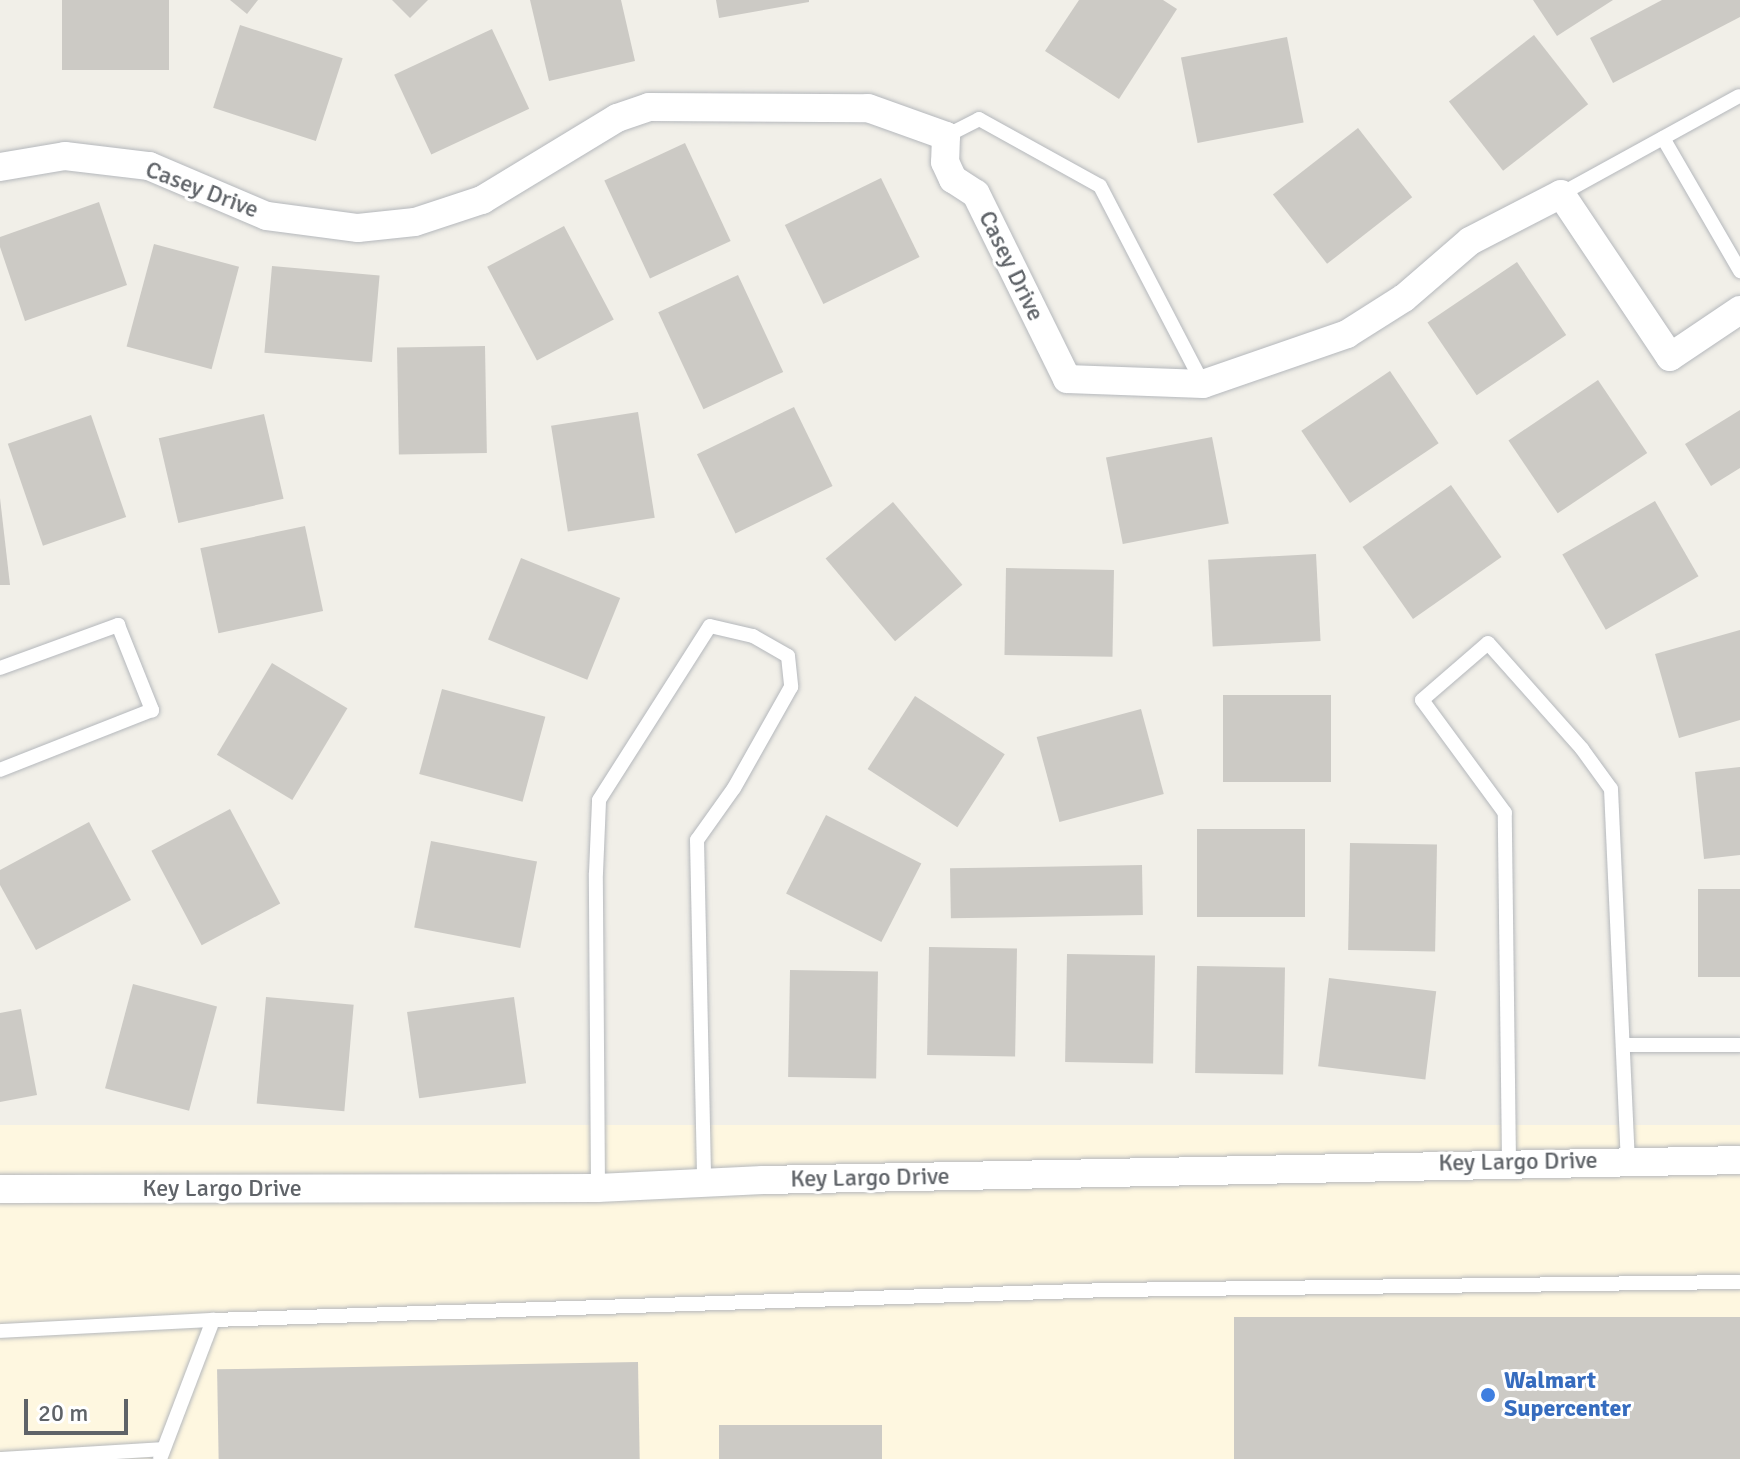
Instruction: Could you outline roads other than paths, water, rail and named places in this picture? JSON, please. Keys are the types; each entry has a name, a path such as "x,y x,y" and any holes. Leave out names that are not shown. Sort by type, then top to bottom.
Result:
{"street":[{"name":"Casey Drive","path":"0,167 65,156 149,166 267,216 358,228 415,222 482,200 617,118 649,107 868,108 946,136 945,162 953,179 976,194 1067,379 1203,384 1347,334 1404,298 1470,241 1561,194"},
{"path":"1561,194 1670,357 1740,310"},
{"name":"Key Largo Drive","path":"0,1189 598,1188 1509,1162 1740,1160"}],"lane":[{"path":"1561,194 1740,96"},
{"path":"946,136 979,119 1100,186 1203,384"},
{"path":"1663,138 1740,271"},
{"path":"0,668 118,625 152,710 0,770"},
{"path":"598,1188 596,873 599,800 710,626 753,636 788,656 791,687 734,788 697,840 704,1183"},
{"path":"1509,1162 1505,813 1422,700 1488,643 1582,749 1611,789 1628,1160"},
{"path":"1624,1045 1740,1045"},
{"path":"0,1331 213,1320 1109,1290 1740,1282"},
{"path":"0,1459 161,1454 213,1320"}],"place":[{"name":"Walmart Supercenter","path":"1488,1395"}]}
